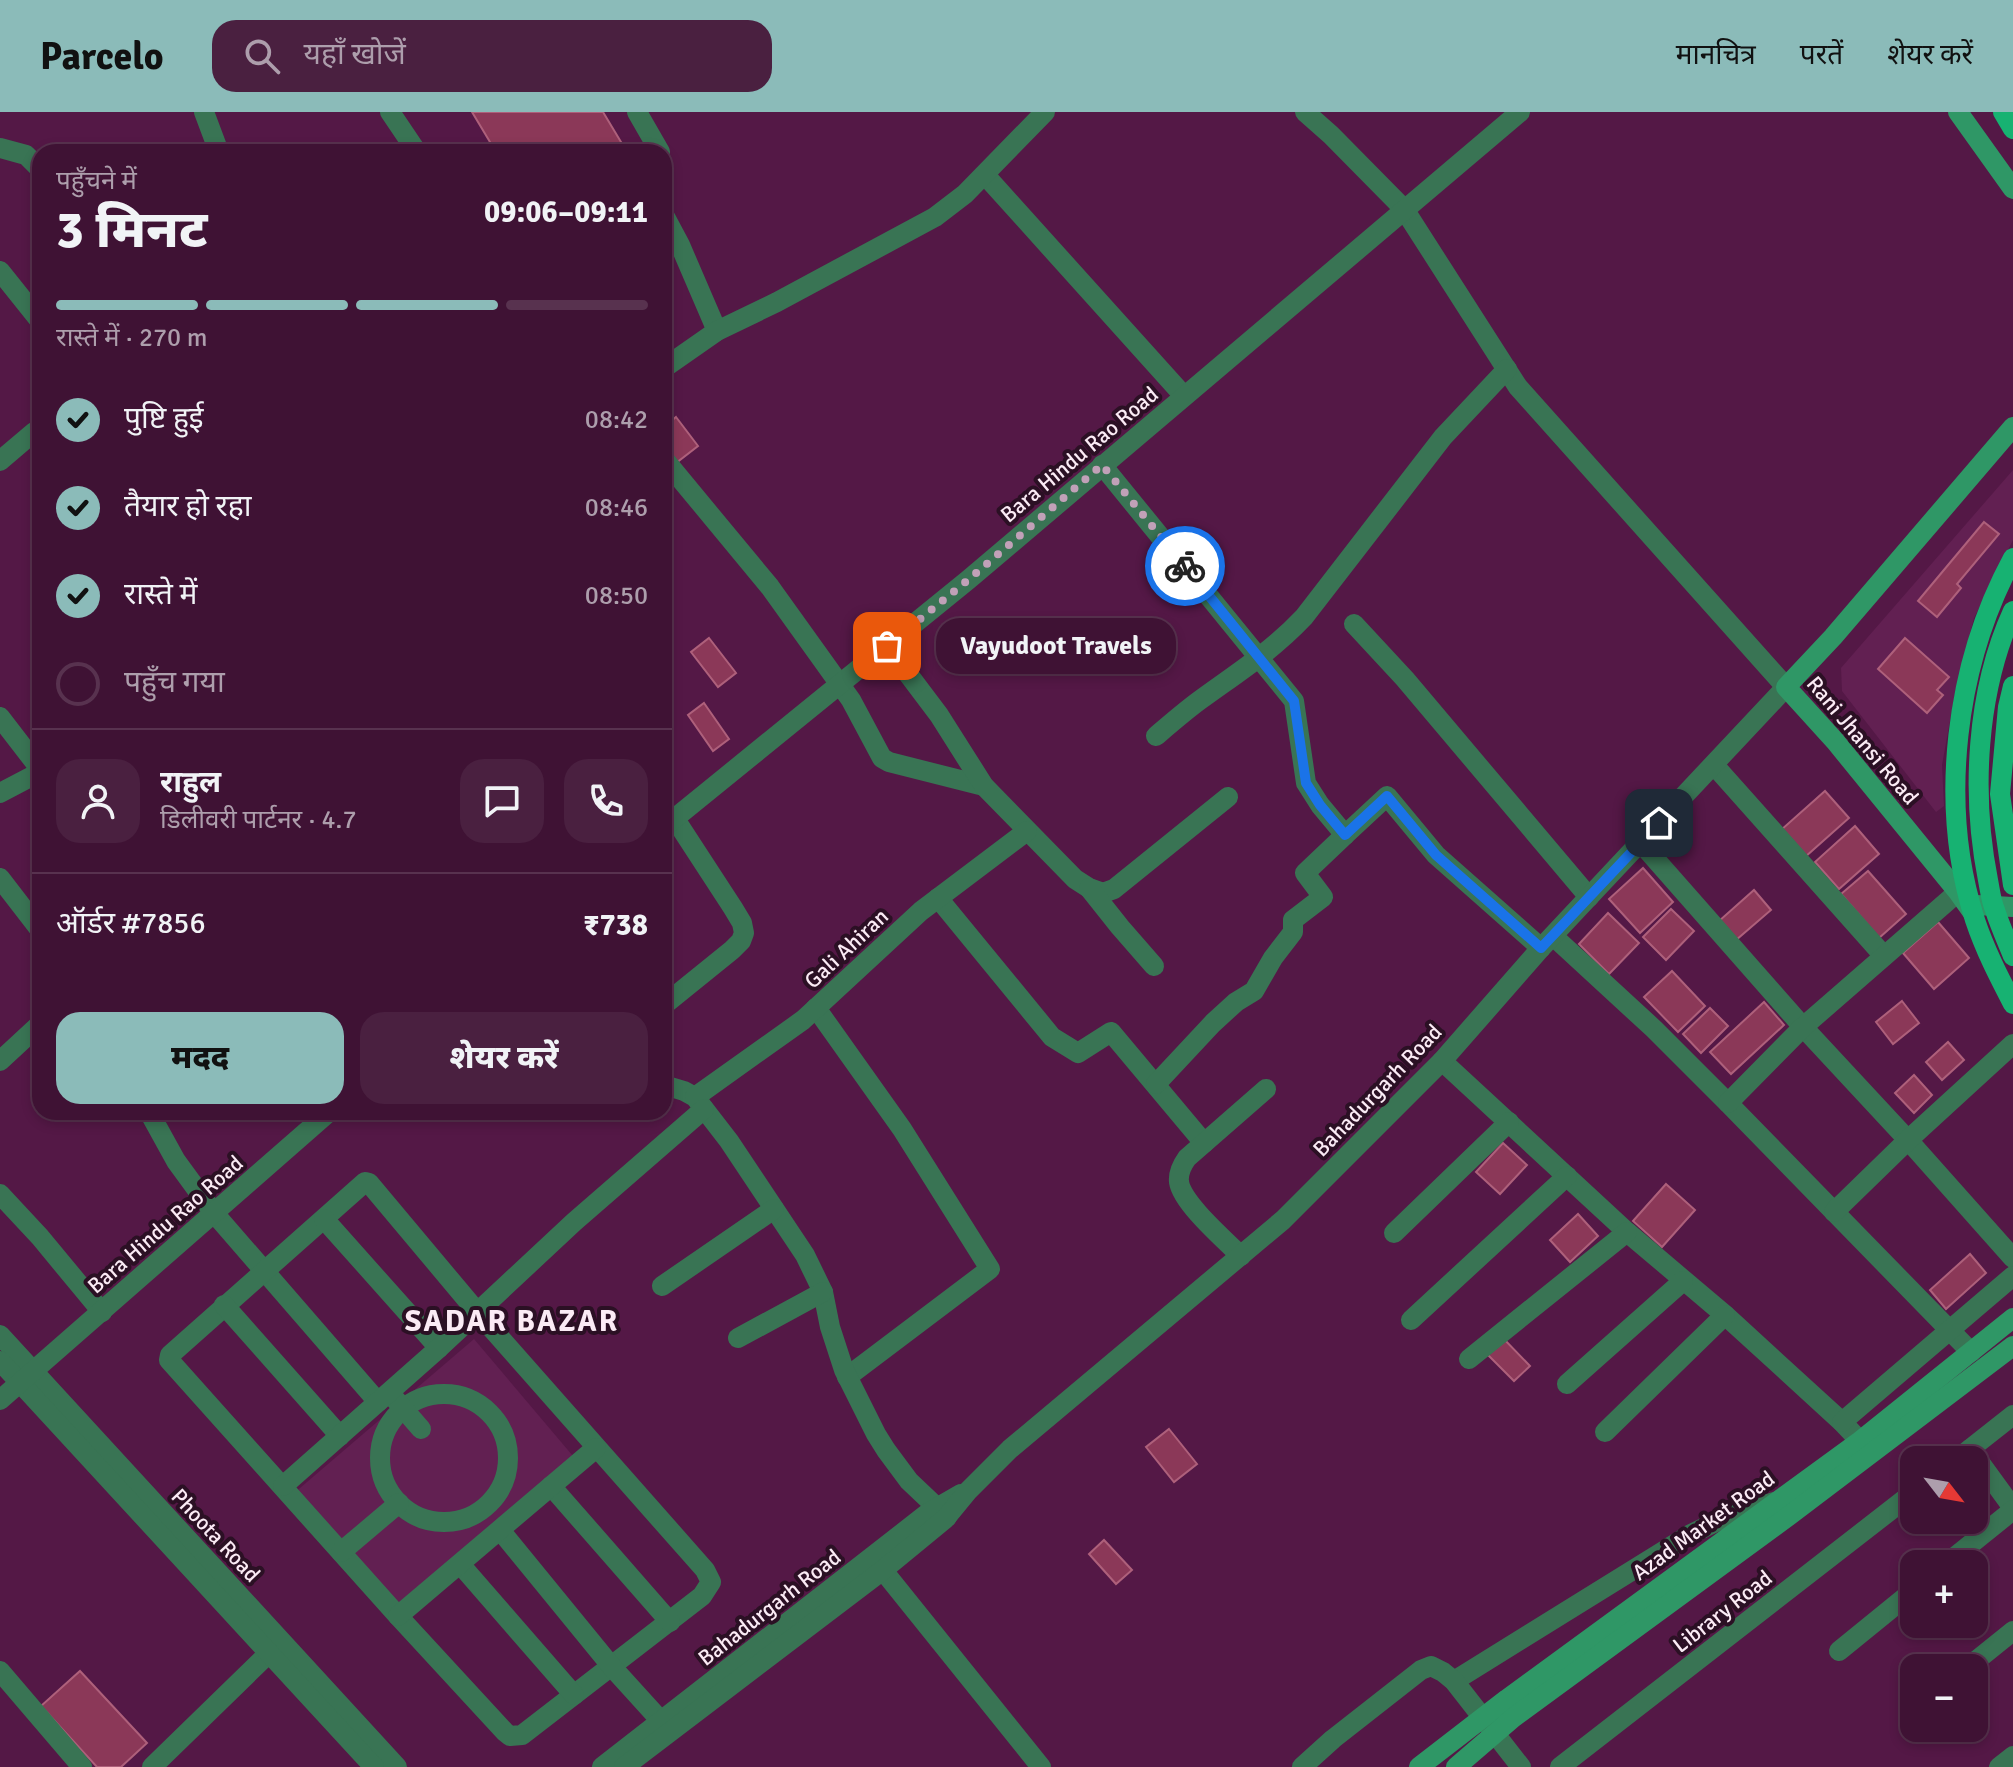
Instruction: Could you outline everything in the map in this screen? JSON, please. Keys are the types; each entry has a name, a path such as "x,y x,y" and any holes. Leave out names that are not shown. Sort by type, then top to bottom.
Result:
{"main road":[{"path":"1958,112 2013,189"},
{"path":"2003,112 2013,129"},
{"name":"Rani Jhansi Road","path":"2013,427 1833,637 1786,687 1835,741 1963,899 2013,991"},
{"path":"2013,558 1987,615 1971,671 1958,733 1956,780 1958,840 1974,917 2013,1004"},
{"path":"2013,611 2004,630 1984,708 1978,800 1983,854 1994,909 2013,956"},
{"path":"2013,686 2008,707 2000,794 2013,885"},
{"path":"1963,899 2013,907"},
{"name":"Azad Market Road","path":"1419,1767 1489,1726 1777,1501 1860,1441 2013,1318"},
{"name":"Azad Market Road","path":"1456,1767 1489,1726 1513,1718 1786,1518 2013,1346"}],"street":[{"path":"204,112 216,144"},
{"path":"390,112 412,144"},
{"path":"637,112 655,144"},
{"path":"672,362 717,331 935,217 985,175 1045,112"},
{"path":"1305,112 1404,209 1518,387 1786,687"},
{"name":"Bara Hindu Rao Road","path":"672,821 968,580 1520,112"},
{"path":"0,148 26,155 32,161"},
{"path":"985,175 1184,396"},
{"path":"672,230 717,331"},
{"path":"0,271 32,309"},
{"path":"1156,736 1286,637 1443,437 1507,369"},
{"path":"0,461 32,434"},
{"path":"1102,465 1294,701 1306,783 1345,835"},
{"path":"672,469 770,587 851,700 882,758 984,786"},
{"path":"1354,624 1405,679 1589,897"},
{"path":"887,646 939,715 984,786 1075,879 1089,888 1103,893 1114,889 1228,797"},
{"name":"Bahadurgarh Road","path":"624,1767 968,1491 1010,1449 1283,1220 1442,1061 1547,942 1786,687"},
{"path":"0,717 32,759"},
{"path":"1714,765 1884,956"},
{"path":"0,793 32,775"},
{"path":"1156,1084 1224,1012 1254,991 1293,932 1293,920 1323,897 1305,873 1387,796 1436,855 1654,1029 1971,1352"},
{"path":"672,827 733,908 744,933 732,950 672,999"},
{"name":"Gali Ahiran","path":"283,1486 478,1313 700,1103 803,1020 921,911 1027,831"},
{"path":"1641,843 2013,1258"},
{"path":"0,878 32,920"},
{"path":"1089,888 1154,966"},
{"path":"938,898 1052,1037 1078,1053 1111,1032 1204,1143"},
{"path":"1728,1103 1803,1027 1884,956 1963,899"},
{"path":"816,1008 902,1129 990,1269 847,1377"},
{"path":"0,1061 32,1031"},
{"path":"1834,1212 2013,1044"},
{"path":"1442,1061 1627,1232 1725,1315 1860,1441"},
{"path":"672,1087 684,1091 700,1103 805,1255 823,1292 836,1349 847,1377 886,1450 909,1481 942,1512"},
{"path":"1241,1256 1192,1206 1179,1184 1182,1166 1187,1158 1266,1089"},
{"path":"153,1120 176,1161 214,1213 263,1271 384,1398 404,1410 421,1429"},
{"name":"Bara Hindu Rao Road","path":"0,1400 320,1120"},
{"path":"1394,1233 1509,1122"},
{"path":"1411,1320 1567,1176"},
{"path":"369,1183 478,1313 695,1558 711,1582 706,1592 670,1622 522,1735 510,1736 505,1732 169,1360 170,1355 224,1305 324,1219 362,1184 369,1183"},
{"path":"0,1194 102,1312"},
{"path":"662,1286 774,1209"},
{"path":"324,1219 439,1348"},
{"path":"1469,1359 1627,1232"},
{"path":"1842,1422 2013,1276"},
{"path":"1567,1384 1683,1281"},
{"path":"738,1338 823,1292"},
{"path":"224,1305 340,1436"},
{"path":"1605,1432 1725,1315"},
{"name":"Phoota Road","path":"0,1335 27,1377 269,1653 374,1767"},
{"name":"Phoota Road","path":"0,1361 27,1377 397,1767"},
{"path":"452,1395 471,1401 488,1412 500,1428 507,1449 507,1471 499,1491 485,1508 466,1518 445,1523 423,1519 399,1503 390,1493 381,1473 380,1453 385,1433 396,1416 412,1403 431,1396 452,1395"},
{"path":"1973,1446 2013,1415"},
{"path":"398,1616 596,1448"},
{"path":"1963,1550 2013,1509 1988,1482"},
{"path":"551,1486 670,1622"},
{"path":"1454,1681 1691,1534 1724,1518 1777,1501"},
{"path":"341,1552 399,1503"},
{"name":"Library Road","path":"1560,1767 1900,1503"},
{"path":"485,1508 612,1667 661,1721"},
{"path":"878,1563 1041,1767"},
{"name":"Bahadurgarh Road","path":"602,1767 878,1563"},
{"path":"460,1564 574,1695"},
{"path":"1839,1651 1900,1601"},
{"path":"1984,1654 2013,1631"},
{"path":"152,1767 269,1653"},
{"path":"1302,1767 1421,1670 1431,1666 1454,1681 1521,1767"},
{"path":"0,1671 82,1767"},
{"path":"1999,1767 2013,1756"}],"shaded area":[{"path":"2013,470 2013,540 1974,618 1956,688 1942,765 1944,806 1936,812 1842,691 1841,668"},
{"path":"474,1339 578,1462 398,1616 293,1494"}],"building":[{"path":"472,112 603,112 622,144 491,144"},
{"path":"676,417 698,446 676,463 672,458 672,420"},
{"path":"1984,522 1999,534 1957,584 1961,588 1937,617 1918,601"},
{"path":"709,638 736,673 718,687 691,652"},
{"path":"1905,638 1949,677 1937,690 1943,695 1927,713 1878,669"},
{"path":"704,703 729,739 713,751 688,715"},
{"path":"1825,791 1849,818 1805,857 1781,830"},
{"path":"1855,826 1879,854 1839,889 1815,862"},
{"path":"1643,868 1673,902 1640,933 1609,899"},
{"path":"1868,871 1906,914 1879,938 1841,894"},
{"path":"1754,890 1771,910 1736,940 1719,921"},
{"path":"1671,909 1694,931 1666,960 1643,937"},
{"path":"1608,913 1639,943 1609,974 1579,944"},
{"path":"1938,922 1969,958 1934,989 1903,953"},
{"path":"1672,971 1705,1006 1678,1032 1644,997"},
{"path":"1902,1001 1919,1023 1893,1044 1876,1022"},
{"path":"1764,1002 1784,1025 1731,1074 1710,1052"},
{"path":"1710,1008 1728,1026 1701,1053 1683,1034"},
{"path":"1948,1042 1964,1060 1942,1080 1926,1062"},
{"path":"1914,1075 1932,1095 1914,1113 1895,1093"},
{"path":"1503,1143 1527,1165 1500,1194 1476,1172"},
{"path":"1666,1184 1695,1210 1662,1247 1633,1221"},
{"path":"1578,1214 1598,1236 1570,1262 1550,1240"},
{"path":"1970,1254 1986,1273 1946,1309 1930,1290"},
{"path":"1500,1335 1530,1366 1514,1381 1484,1351"},
{"path":"1169,1429 1197,1464 1174,1482 1146,1447"},
{"path":"1104,1540 1132,1570 1116,1584 1089,1554"},
{"path":"80,1671 147,1743 121,1767 97,1767 41,1706"}],"way so far":[{"path":"887,646 1102,465 1185,566"}],"place":[{"name":"Vayudoot Travels","path":"887,646"}],"district":[{"name":"SADAR BAZAR","path":"512,1321"}],"route":[{"path":"1185,566 1294,701 1306,783 1345,835 1387,796 1436,855 1541,948 1659,823"}]}
